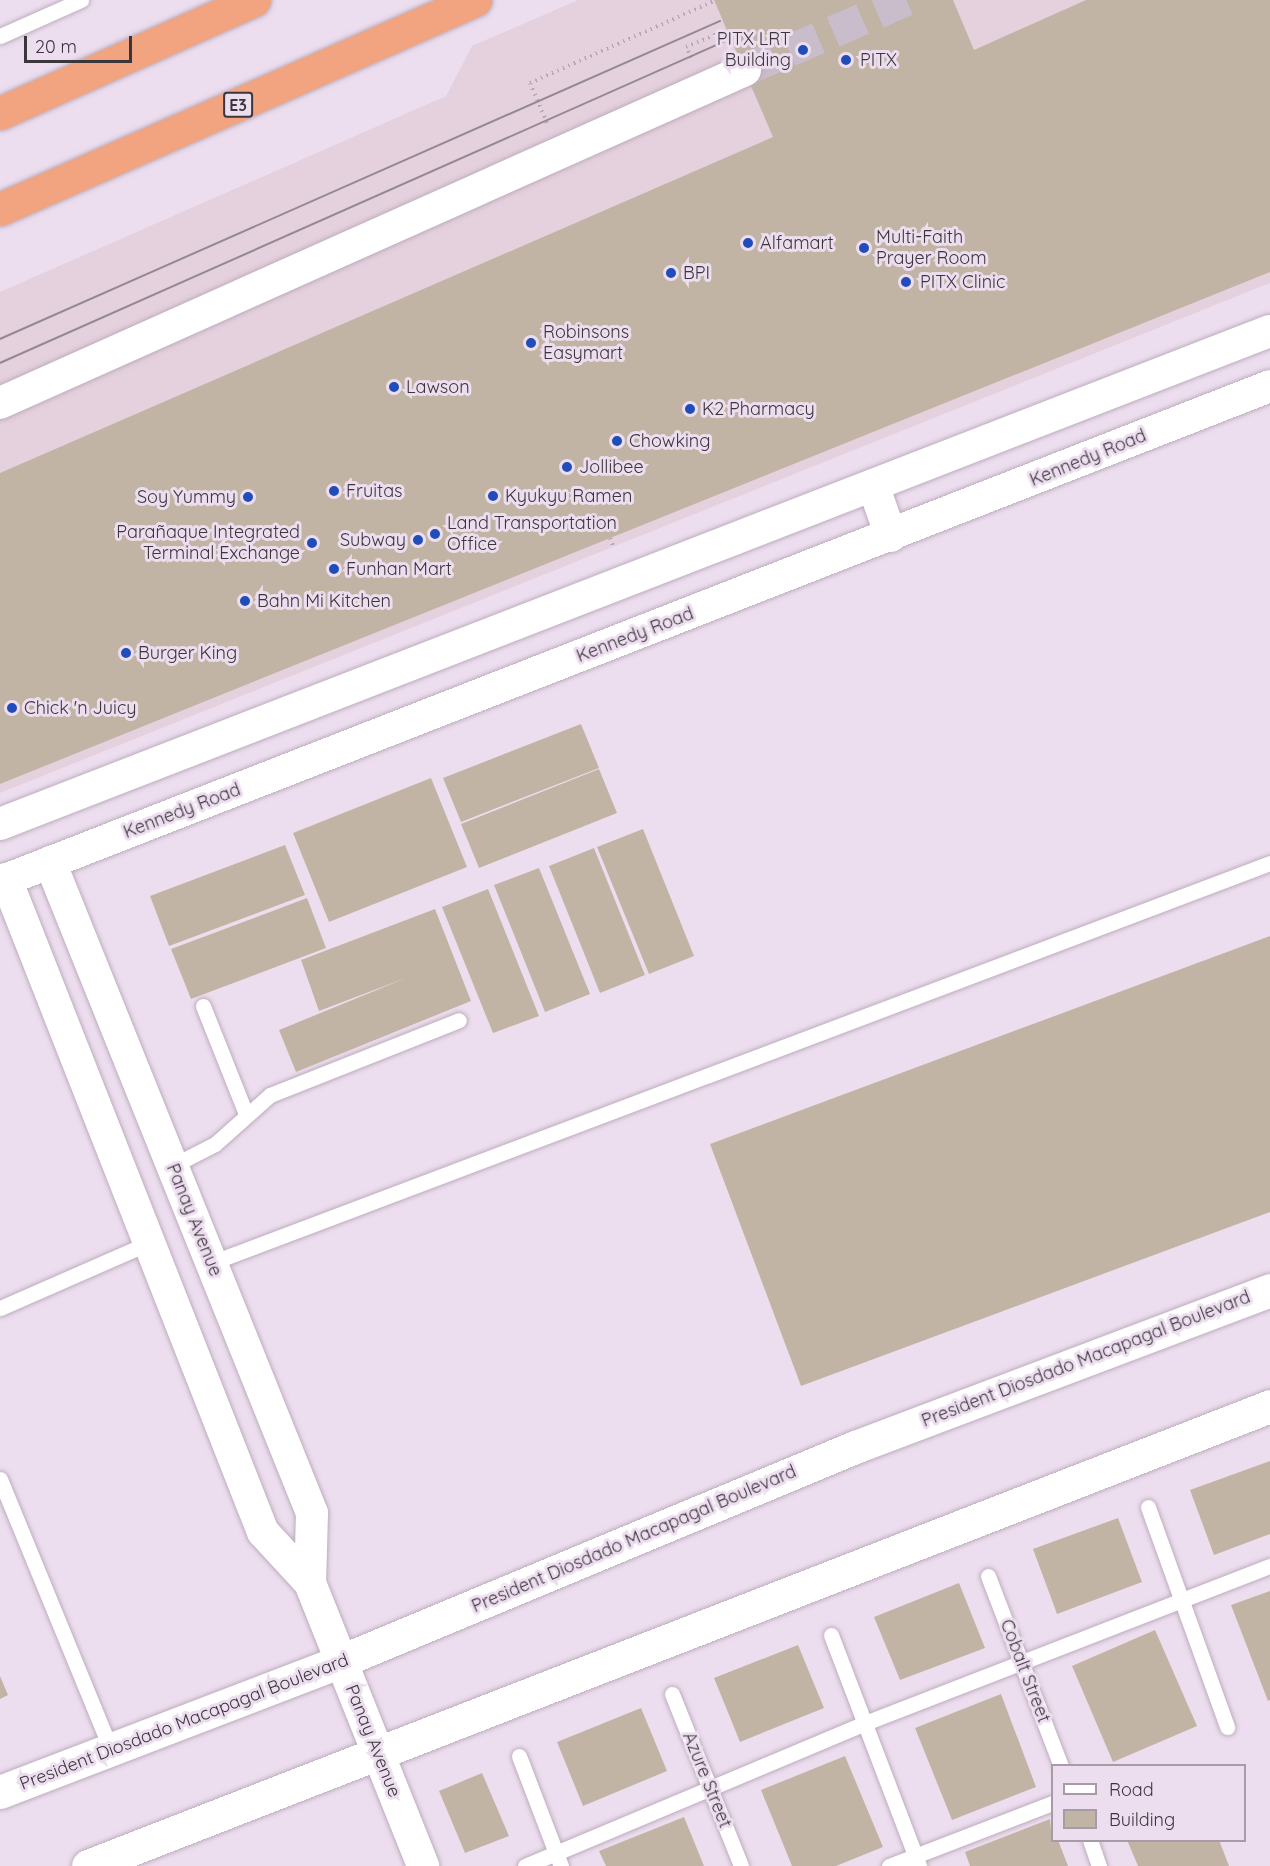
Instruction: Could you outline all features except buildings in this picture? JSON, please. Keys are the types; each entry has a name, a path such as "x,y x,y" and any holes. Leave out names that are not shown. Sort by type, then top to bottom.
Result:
{"highway":[{"path":"0,112 254,0"},
{"name":"E3","path":"0,209 475,0"}],"main road":[{"name":"President Diosdado Macapagal Boulevard","path":"0,1792 341,1661 855,1447 1270,1290"},
{"path":"88,1866 376,1749 1270,1406"}],"street":[{"path":"0,403 745,70"},
{"path":"0,824 1269,333"},
{"name":"Kennedy Road","path":"3,881 1270,386"},
{"path":"873,485 891,536"},
{"name":"Panay Avenue","path":"50,862 312,1513 310,1583"},
{"name":"Panay Avenue","path":"3,881 263,1532 310,1583 423,1866"}],"lane":[{"path":"0,36 81,0"},
{"path":"211,1263 1270,862"},
{"path":"203,1006 246,1114"},
{"path":"172,1166 215,1144 270,1095 459,1020"},
{"path":"0,1308 149,1244"},
{"path":"0,1479 111,1749"},
{"path":"1148,1507 1227,1727"},
{"path":"525,1866 559,1859 709,1786 1181,1598 1270,1566"},
{"name":"Cobalt Street","path":"988,1576 1060,1764"},
{"path":"831,1635 917,1861"},
{"name":"Azure Street","path":"672,1694 741,1866"},
{"path":"519,1756 559,1859"},
{"path":"889,1866 917,1861 1051,1804"},
{"path":"1091,1842 1100,1866"}],"path":[{"path":"551,132 530,83 714,1"}],"shaded area":[{"name":"Parañaque Integrated Terminal Exchange","path":"578,0 1270,0 1270,283 0,793 0,292 446,96 472,46"}],"tunnel":[{"path":"745,70 907,0"}],"tram line":[{"path":"0,339 720,21"},
{"path":"0,363 728,40"}],"place":[{"name":"PITX LRT Building","path":"803,50"},
{"name":"PITX","path":"846,60"},
{"name":"Alfamart","path":"748,243"},
{"name":"Multi-Faith Prayer Room","path":"864,248"},
{"name":"BPI","path":"671,273"},
{"name":"PITX Clinic","path":"906,282"},
{"name":"Robinsons Easymart","path":"531,343"},
{"name":"Lawson","path":"394,387"},
{"name":"K2 Pharmacy","path":"690,409"},
{"name":"Chowking","path":"617,441"},
{"name":"Jollibee","path":"567,467"},
{"name":"Fruitas","path":"334,491"},
{"name":"Kyukyu Ramen","path":"493,496"},
{"name":"Soy Yummy","path":"248,497"},
{"name":"Land Transportation Office","path":"435,534"},
{"name":"Subway","path":"418,540"},
{"name":"Parañaque Integrated Terminal Exchange","path":"312,543"},
{"name":"Funhan Mart","path":"334,569"},
{"name":"Bahn Mi Kitchen","path":"245,601"},
{"name":"Burger King","path":"126,653"},
{"name":"Chick 'n Juicy","path":"12,708"}]}
